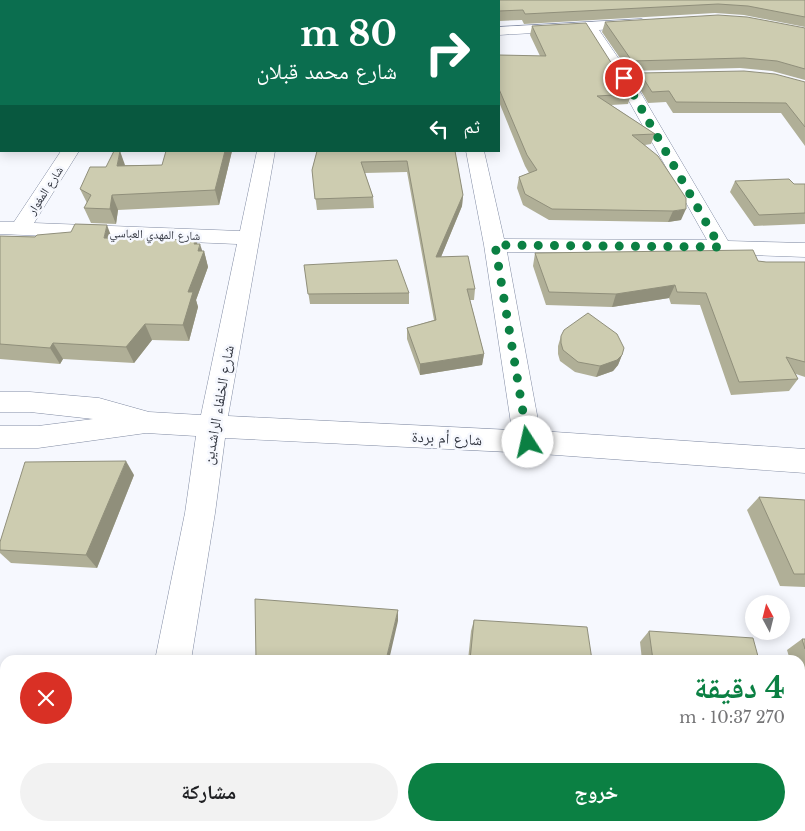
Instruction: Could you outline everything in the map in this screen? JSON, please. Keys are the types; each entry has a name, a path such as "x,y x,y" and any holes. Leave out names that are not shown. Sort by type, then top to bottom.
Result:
{"street":[{"path":"500,32 660,21"},
{"path":"590,27 624,78 720,247"},
{"path":"624,78 644,78"},
{"name":"شارع المغوار","path":"10,229 69,152"},
{"name":"شارع الخلفاء الراشدين","path":"174,655 200,513 212,426 266,152"},
{"path":"475,152 495,245 528,442"},
{"name":"شارع المهدي العباسي","path":"10,229 250,238"},
{"path":"495,245 720,247 805,250"},
{"name":"شارع أم بردة","path":"0,402 30,402 99,409 149,423"},
{"name":"شارع أم بردة","path":"0,437 47,436 149,423 528,442 805,461"}],"building":[{"path":"500,0 805,0 805,17 748,6 718,4 525,14 523,10 500,11"},
{"path":"718,15 747,17 805,28 805,69 777,61 744,58 632,61 605,22"},
{"path":"586,23 631,94 597,96 655,134 632,135 658,156 686,198 686,209 673,211 552,209 525,194 519,177 537,170 527,155 500,91 500,55 546,56 532,26"},
{"path":"744,71 775,74 805,82 805,127 786,103 676,102 669,91 652,92 640,73"},
{"path":"114,152 120,152 117,166 162,165 166,152 225,152 215,190 112,195 110,209 84,208 91,195 80,189 90,167 106,167"},
{"path":"317,152 455,152 463,195 436,257 468,256 475,289 467,289 484,354 420,364 407,328 436,320 407,161 361,162 373,197 315,199 312,170"},
{"path":"789,179 794,184 805,184 805,213 759,215 735,181"},
{"path":"75,224 107,225 104,238 196,240 194,244 200,244 198,251 204,251 188,292 193,292 183,325 145,324 126,347 53,343 50,348 0,344 0,236 35,237 37,235 71,232"},
{"path":"753,250 758,261 805,262 805,362 786,357 798,379 739,382 706,293 677,292 675,285 616,294 549,292 535,253"},
{"path":"397,260 409,293 308,294 304,265"},
{"path":"588,313 617,334 624,348 622,355 617,360 600,366 578,362 563,350 561,336 564,330"},
{"path":"126,461 86,555 0,550 0,542 25,462"},
{"path":"759,497 805,500 805,574 794,574"},
{"path":"255,599 398,610 387,655 256,655"},
{"path":"474,620 587,627 591,655 470,655"},
{"path":"649,631 745,637 745,640 754,640 758,655 652,655"}],"route":[{"path":"528,442 495,245 720,247 624,78"}]}
